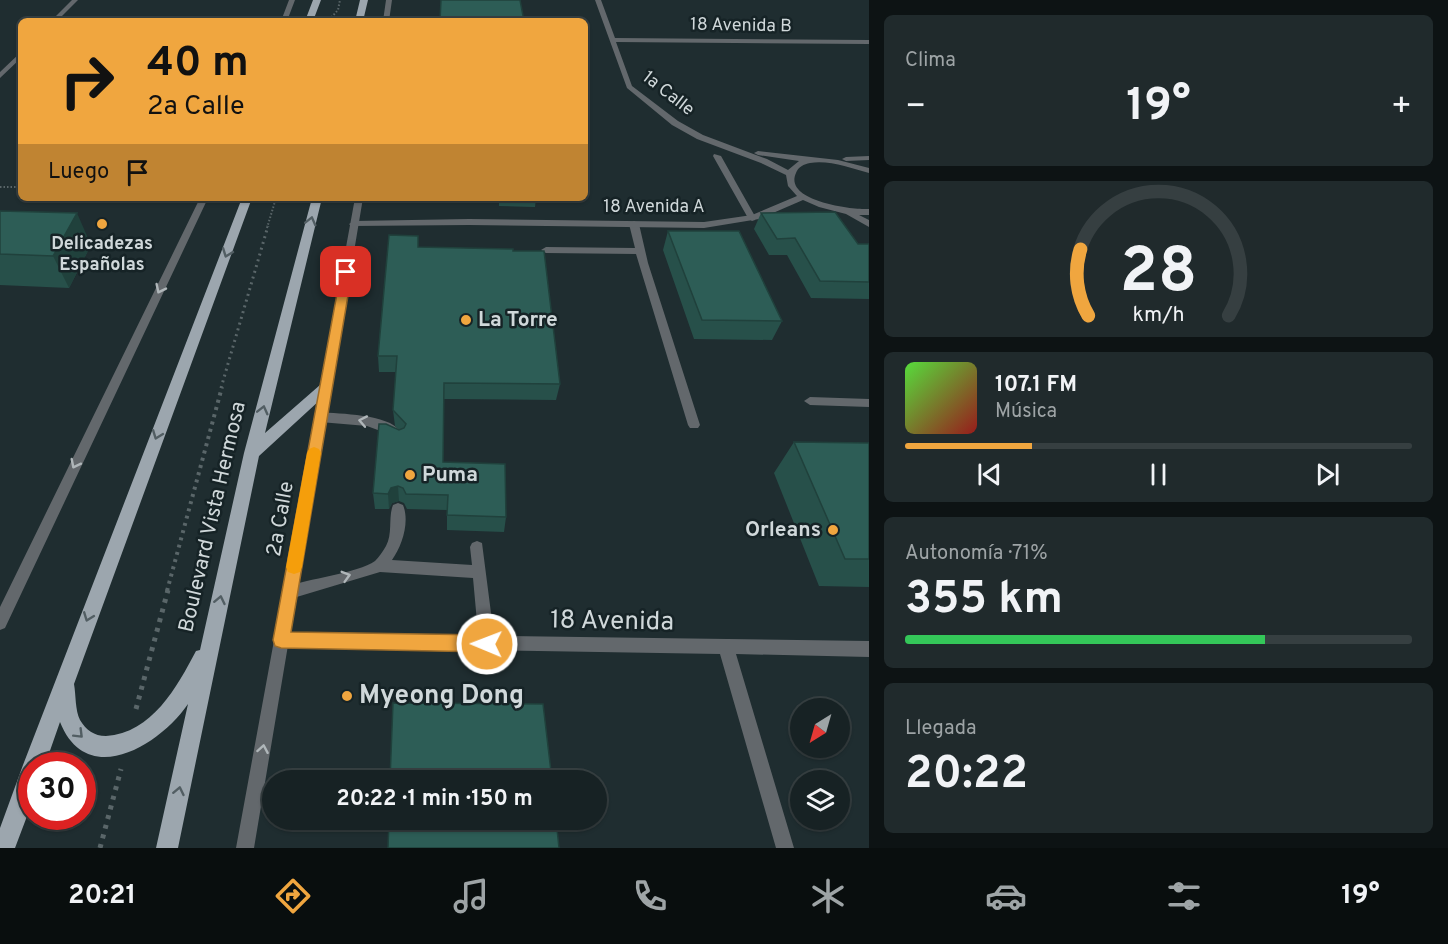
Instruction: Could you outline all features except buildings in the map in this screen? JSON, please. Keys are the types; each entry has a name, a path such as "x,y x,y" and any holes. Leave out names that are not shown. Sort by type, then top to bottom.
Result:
{"main road":[{"path":"310,18 317,0"},
{"path":"360,18 364,0"},
{"path":"39,752 247,201"},
{"name":"Boulevard Vista Hermosa","path":"167,848 252,453 316,201"},
{"path":"252,453 325,389"},
{"path":"65,679 68,715 73,728 83,739 96,745 112,747 146,734 173,707 188,686 211,643"},
{"path":"4,848 18,810"}],"street":[{"path":"57,18 75,0"},
{"path":"285,18 292,0"},
{"path":"386,18 389,0"},
{"name":"1a Calle","path":"598,0 630,87 675,123 700,137 764,160 790,174"},
{"name":"18 Avenida B","path":"613,40 869,42"},
{"path":"0,61 18,56"},
{"path":"0,76 18,57"},
{"name":"1a Calle","path":"736,150 828,160"},
{"path":"717,156 752,218"},
{"path":"828,160 869,158"},
{"path":"814,160 794,168 790,174 790,181 794,188 803,196 823,206 846,212 869,224"},
{"path":"828,160 845,162 869,171"},
{"name":"18 Avenida A","path":"354,224 469,222 704,225 773,213 803,196"},
{"path":"0,623 203,201"},
{"name":"2a Calle","path":"245,848 358,201"},
{"path":"846,212 869,212"},
{"path":"634,224 640,251 694,425"},
{"path":"546,250 640,251"},
{"path":"810,401 869,403"},
{"path":"320,417 357,419 381,425 394,431 399,440"},
{"path":"378,566 393,547 400,529 398,509"},
{"path":"477,547 487,644"},
{"path":"290,592 378,566 479,572"},
{"name":"18 Avenida","path":"281,640 869,650"},
{"path":"726,648 785,848"}],"path":[{"path":"331,18 338,10 340,0"},
{"path":"0,187 18,187"},
{"path":"100,848 235,336 275,201"}],"slow traffic":[{"path":"294,567 314,453"}],"place":[{"name":"Delicadezas Españolas","path":"102,224"},
{"name":"La Torre","path":"466,320"},
{"name":"Puma","path":"410,475"},
{"name":"Orleans","path":"833,530"},
{"name":"Myeong Dong","path":"347,696"}],"route":[{"path":"346,272 281,640 487,644"}]}
